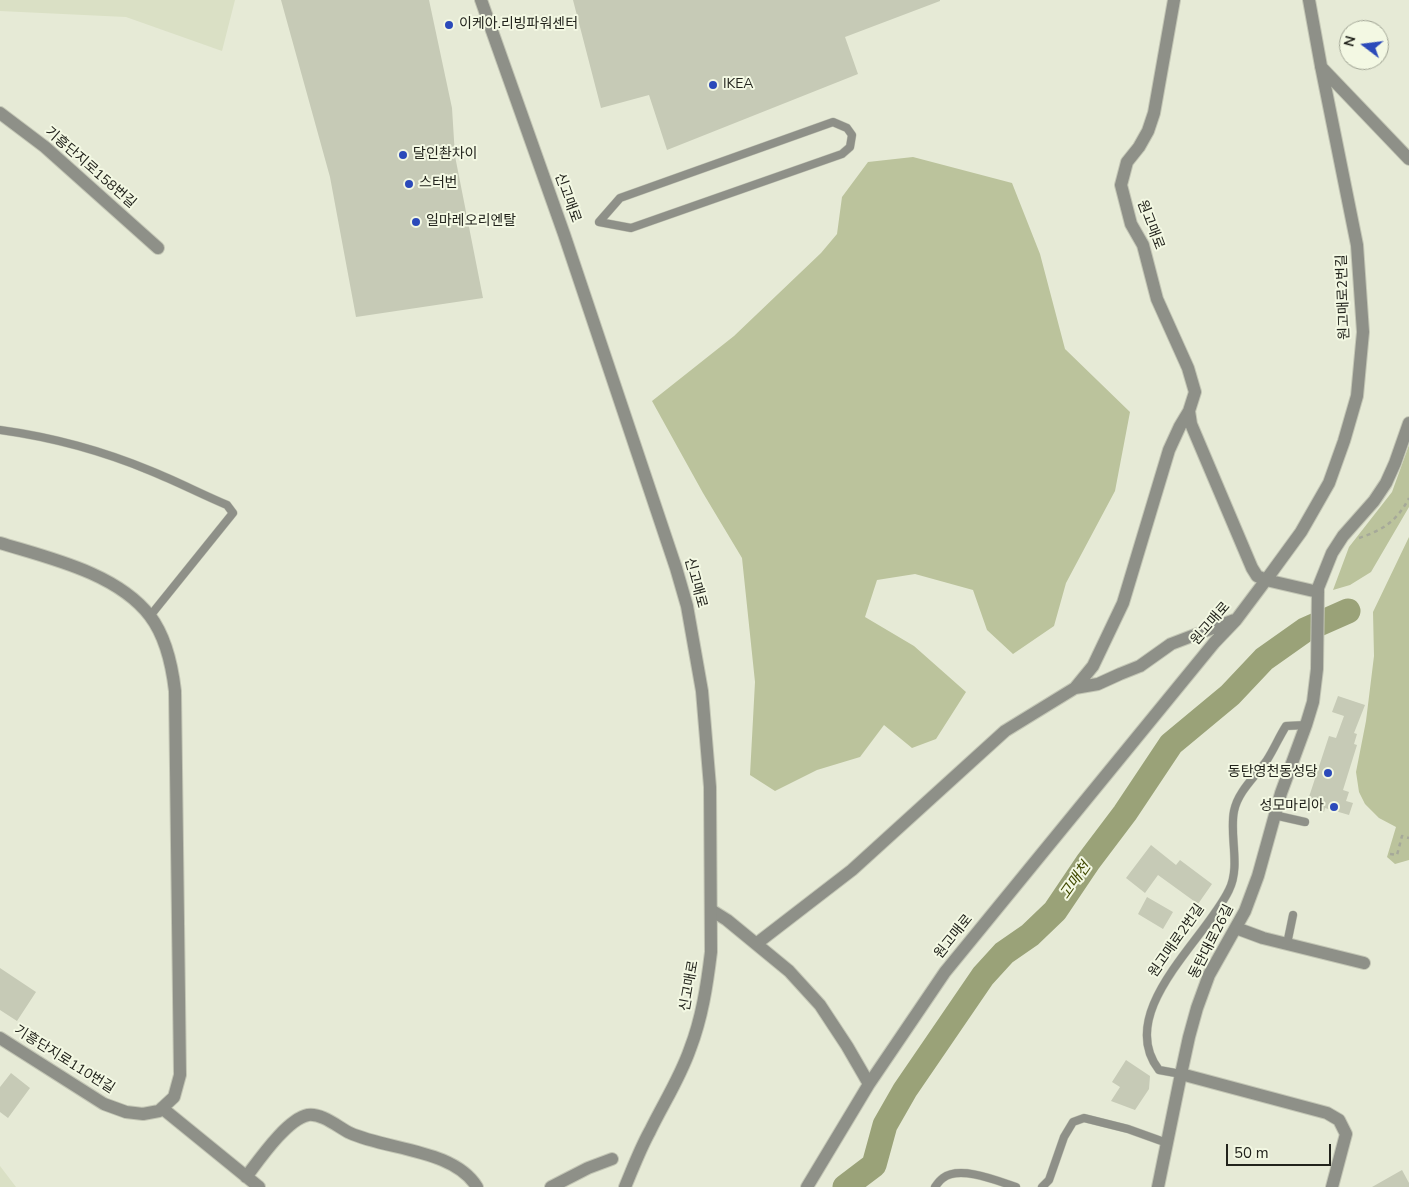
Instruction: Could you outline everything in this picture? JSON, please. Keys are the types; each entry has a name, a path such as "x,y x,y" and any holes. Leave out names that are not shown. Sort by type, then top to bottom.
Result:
{"street":[{"name":"신고매로","path":"481,0 564,234 676,568 687,606 702,691 710,787 711,910 711,952 704,999 698,1026 681,1072 649,1131 625,1187"},
{"name":"원고매로","path":"807,1187 869,1084 945,972 1214,643 1236,620 1266,580 1257,576 1252,568 1190,424 1189,411 1195,392 1188,368 1157,299 1143,245 1131,224 1122,185 1127,162 1144,139 1154,113 1174,0"},
{"name":"원고매로2번길","path":"1266,580 1301,532 1329,483 1357,396 1363,332 1357,245 1309,0"},
{"path":"1321,66 1409,159"},
{"name":"기흥단지로158번길","path":"0,113 45,147 158,248"},
{"path":"756,944 852,870 1005,730 1075,688 1093,666 1124,603 1170,450 1180,426 1189,411"},
{"path":"1266,580 1318,596 1332,553 1386,483 1395,464 1409,423"},
{"path":"0,543 65,562 106,581 130,596 150,616 162,639 172,666 175,691 180,1076 174,1097 162,1108 259,1187"},
{"name":"동탄대로26길","path":"1181,1074 1197,1008 1209,975 1245,911 1258,876 1281,793 1313,702 1317,656 1318,596"},
{"path":"1075,688 1098,684 1140,666 1171,644 1236,620"},
{"path":"711,910 722,916 789,971 820,1005 869,1084"},
{"path":"1236,928 1263,938 1364,964"},
{"name":"기흥단지로110번길","path":"0,1038 104,1104 126,1112 143,1114 159,1112 162,1108"},
{"path":"1158,1187 1181,1074 1327,1113 1339,1120 1346,1134 1332,1187"},
{"path":"246,1177 291,1124 308,1115 322,1118 350,1133 438,1159 457,1167 472,1178 477,1187"},
{"path":"551,1187 588,1168 612,1159"}],"lane":[{"path":"833,122 847,128 852,135 850,147 842,154 631,228 599,222 620,198 833,122"},
{"path":"0,430 104,454 150,470 227,505 233,513 150,616"},
{"name":"원고매로2번길","path":"1181,1074 1159,1070 1153,1062 1148,1042 1150,1014 1158,993 1219,908 1234,879 1234,810 1243,790 1268,758 1286,726 1306,724"},
{"path":"1274,815 1305,822"},
{"path":"1286,944 1293,915"},
{"path":"1042,1187 1049,1180 1064,1137 1073,1122 1084,1118 1167,1143"},
{"path":"935,1187 943,1178 954,1173 988,1178 1016,1187"}],"path":[{"path":"1339,542 1362,537 1383,529 1402,513 1409,498"},
{"path":"1390,854 1397,855 1402,836 1409,838"}],"shaded area":[{"path":"0,0 235,0 222,51 126,17 0,11"},
{"path":"913,157 1012,183 1040,254 1065,349 1130,412 1115,491 1066,583 1054,626 1013,654 987,630 973,590 915,574 877,580 865,617 914,646 966,692 936,739 912,748 884,725 860,757 817,770 775,791 750,775 755,682 742,558 703,493 652,401 734,336 821,253 837,234 842,197 868,162"},
{"path":"1409,445 1409,507 1371,572 1350,585 1333,590 1349,547 1392,492"},
{"path":"1409,537 1409,860 1395,864 1387,857 1396,827 1379,818 1365,804 1359,792 1356,772 1366,721 1374,656 1373,612"},
{"path":"0,1166 16,1187 0,1187"}],"building":[{"path":"281,0 429,0 452,108 455,156 483,298 356,317 330,177"},
{"name":"IKEA","path":"573,0 940,1 845,37 858,74 667,150 649,95 601,108"},
{"path":"1338,696 1365,705 1354,733 1357,734 1354,744 1357,745 1343,790 1349,792 1346,801 1353,803 1349,815 1325,808 1324,812 1307,803 1329,736 1336,738 1344,716 1332,712"},
{"path":"1151,845 1176,865 1180,860 1212,884 1198,904 1158,875 1145,893 1126,878"},
{"path":"1147,897 1173,912 1163,929 1138,914"},
{"path":"0,968 36,992 17,1021 0,1010"},
{"path":"1126,1060 1150,1076 1149,1089 1135,1110 1111,1101 1120,1087 1112,1082"},
{"path":"11,1073 30,1088 8,1118 0,1112 0,1087"},
{"path":"1402,1170 1409,1183 1409,1187 1372,1187"}],"waterway":[{"name":"고매천","path":"845,1187 874,1165 885,1125 905,1090 983,976 1004,953 1030,935 1055,911 1088,862 1125,813 1171,744 1230,695 1264,659 1305,630 1348,611"}],"place":[{"name":"이케아.리빙파워센터","path":"449,25"},
{"name":"IKEA","path":"713,85"},
{"name":"달인촨차이","path":"403,155"},
{"name":"스터번","path":"409,184"},
{"name":"일마레오리엔탈","path":"416,222"},
{"name":"동탄영천동성당","path":"1328,773"},
{"name":"성모마리아","path":"1334,807"}]}
